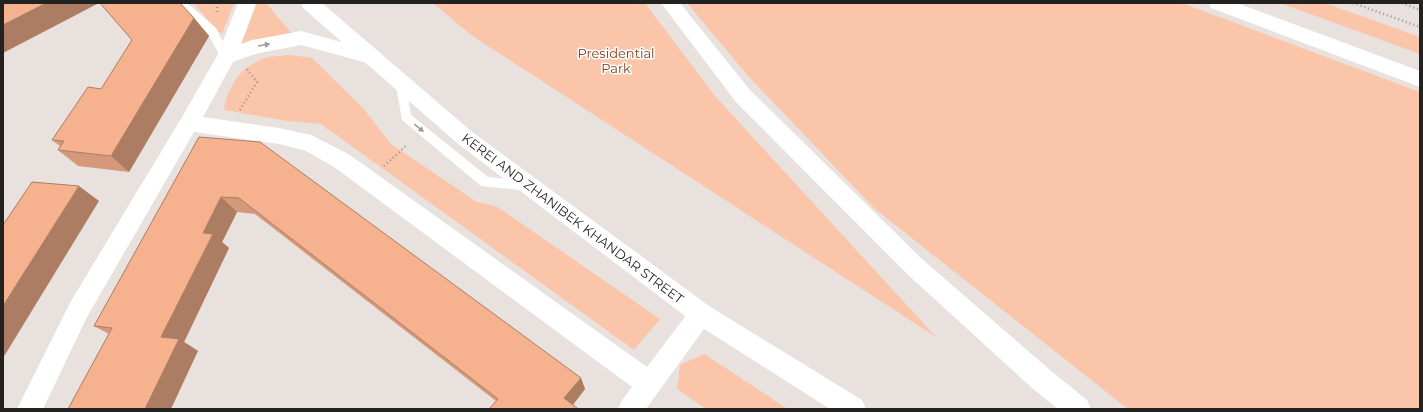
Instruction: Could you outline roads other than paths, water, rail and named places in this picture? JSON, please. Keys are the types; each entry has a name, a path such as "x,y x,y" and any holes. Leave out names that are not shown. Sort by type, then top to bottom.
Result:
{"street":[{"path":"30,409 79,309 189,123 226,56 246,3"},
{"path":"670,3 748,101 914,266 1041,379 1078,409"},
{"path":"1218,3 1420,78"},
{"name":"KEREI AND ZHANIBEK KHANDAR STREET","path":"314,5 371,57 464,137 701,314 853,409"},
{"path":"226,56 252,47 300,38 371,57"},
{"path":"189,123 279,136 311,144 342,161 648,384"},
{"path":"631,409 701,314"}],"lane":[{"path":"181,3 212,31 226,56"}],"park label":[{"name":"Presidential Park","path":"616,60"}]}
